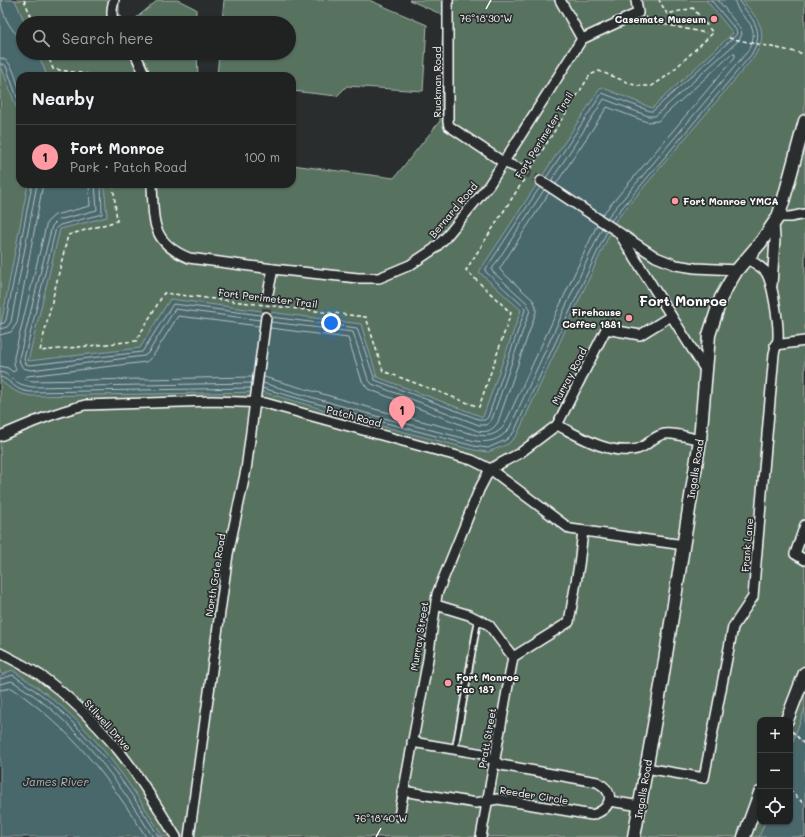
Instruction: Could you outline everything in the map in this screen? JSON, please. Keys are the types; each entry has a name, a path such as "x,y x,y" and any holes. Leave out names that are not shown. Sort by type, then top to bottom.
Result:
{"street":[{"path":"113,16 112,8 114,0"},
{"name":"Ruckman Road","path":"448,0 449,126 503,162 526,172"},
{"path":"560,0 582,40 638,13 636,0"},
{"name":"Bernard Road","path":"152,188 155,227 159,236 178,254 189,258 273,269 358,278 379,278 410,265 434,249 446,237 489,185 582,40"},
{"path":"138,60 143,72"},
{"name":"Ingalls Road","path":"634,837 684,545 700,440 709,335 721,298 737,270 776,220 783,202 805,121"},
{"path":"541,181 656,257 676,265 695,268 737,270"},
{"path":"772,288 776,220 805,214"},
{"path":"617,231 706,371"},
{"path":"640,269 641,262 644,259 648,257 656,257"},
{"name":"Frank Lane","path":"646,768 704,778 733,627 753,597 775,345 778,340 778,331 772,288 769,278 764,271 747,258"},
{"path":"268,293 273,269"},
{"name":"Murray Road","path":"490,469 520,453 557,425 606,329 640,335 671,316"},
{"name":"North Gate Road","path":"189,837 228,554 246,470 266,317"},
{"path":"775,345 805,341"},
{"name":"Patch Road","path":"0,436 45,416 85,405 255,399 472,460 490,469 570,529 684,545"},
{"path":"557,425 595,444 626,451 641,449 655,438 663,434 700,440"},
{"name":"Murray Street","path":"399,816 428,659 437,594 479,490 490,469"},
{"path":"805,525 795,554 805,560"},
{"path":"436,605 469,615 489,625 512,657 569,622 579,565 583,531"},
{"name":"Stilwell Drive","path":"0,653 40,676 61,692 94,723 137,776 176,837"},
{"name":"Pratt Street","path":"481,837 512,657"},
{"path":"793,717 805,673"},
{"path":"412,742 483,754 501,765 597,782 604,786 608,792 610,801 640,806"},
{"name":"Reeder Circle","path":"403,790 476,803 498,798 592,815 605,809 610,801"},
{"path":"744,837 757,801"}],"lane":[{"path":"455,749 478,620"}],"path":[{"path":"24,0 31,16"},
{"name":"Fort Perimeter Trail","path":"113,188 117,221 68,235 40,351 136,340 164,293 366,317 383,371 479,407 511,313 466,270 526,172 590,75 599,72 637,86 652,86 667,76 713,33 693,8 667,14 659,0"},
{"path":"638,13 658,24 706,33"},
{"path":"729,38 805,54"},
{"path":"50,60 53,69 73,72"},
{"path":"793,730 805,745"},
{"path":"793,793 805,805"}],"green space":[{"name":"Fort Monroe","path":"0,0 119,0 120,16 16,16 16,60 197,60 198,72 16,72 16,188 296,188 296,166 394,178 440,121 443,15 409,0 805,0 805,837 159,837 8,678 0,673"},
{"path":"158,0 178,0 196,9 196,16 139,16"},
{"path":"224,0 369,0 427,25 423,91 347,86 337,96 296,91 296,72 217,72 218,60 296,60 296,16 223,16"}],"water":[{"path":"0,0 15,0 22,16 16,16 16,60 41,60 45,72 16,72 16,106 0,63"},
{"path":"706,0 742,0 757,20 760,27 762,33 759,48 754,57 616,220 517,435 508,444 488,452 474,450 374,424 263,392 32,396 14,391 0,380 0,330 27,188 104,188 107,217 60,229 28,361 140,348 170,299 361,324 377,377 483,417 521,310 479,272 601,87 652,108 733,33"},
{"name":"James River","path":"12,670 45,693 63,708 96,741 125,778 163,837 0,837 0,676"},
{"path":"805,708 805,837 759,837 764,825 793,825 793,741"}],"tunnel":[{"path":"523,170 541,181"},
{"path":"266,317 268,293"}],"place":[{"name":"Casemate Museum","path":"714,19"},
{"name":"Fort Monroe YMCA","path":"675,201"},
{"name":"Firehouse Coffee 1881","path":"629,318"},
{"name":"Fort Monroe","path":"402,429"},
{"name":"Fort Monroe Fac 187","path":"448,683"}],"district":[{"name":"Fort Monroe","path":"683,300"}]}
